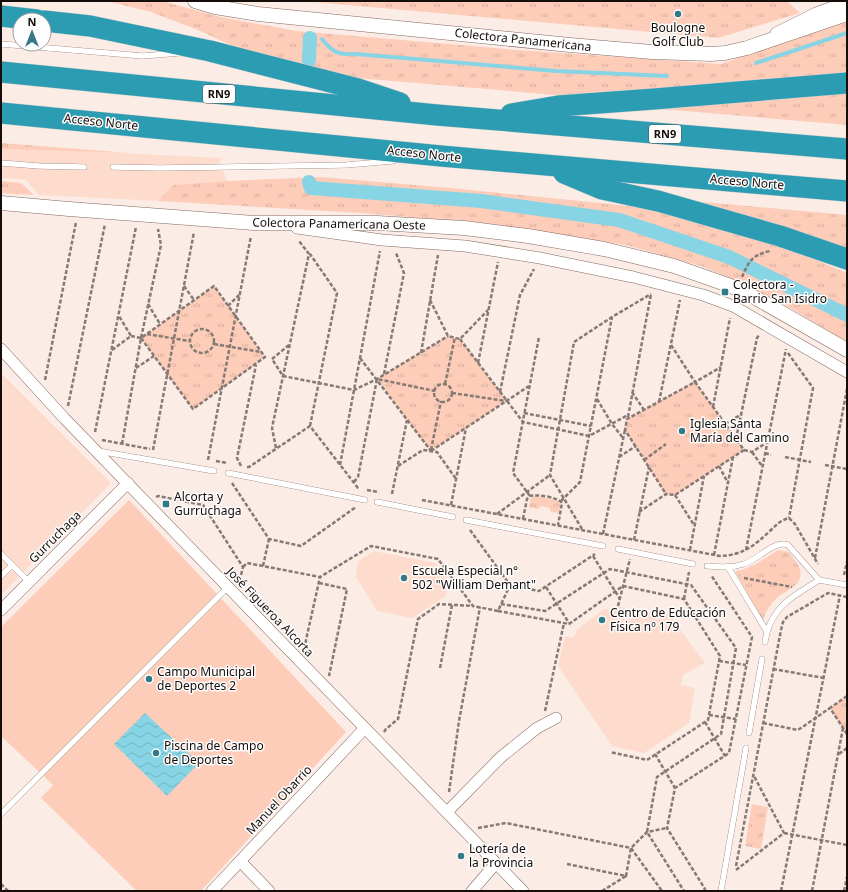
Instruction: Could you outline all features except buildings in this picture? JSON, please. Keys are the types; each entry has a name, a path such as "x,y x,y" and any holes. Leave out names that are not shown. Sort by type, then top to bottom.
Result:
{"highway":[{"path":"1,16 12,17"},
{"path":"52,22 90,26 210,51 358,89 437,115"},
{"name":"RN9","path":"1,72 437,115 847,149"},
{"path":"483,119 558,106 662,99 847,83"},
{"name":"Acceso Norte","path":"1,113 65,118 547,166 847,191"},
{"path":"1,124 65,118"},
{"path":"547,166 602,189 658,201 780,236 847,259"}],"street":[{"name":"Colectora Panamericana","path":"195,1 215,7 258,14 570,46 652,52 711,54 725,53 747,48 847,14"},
{"path":"747,48 816,13 847,2"},
{"name":"Colectora Panamericana Oeste","path":"1,203 258,223 377,223 464,228 528,236 604,249 674,266 732,286 847,350"},
{"path":"258,223 387,240 465,246 540,258 654,282 703,295 733,306 847,372"},
{"name":"José Figueroa Alcorta","path":"1,349 43,393 65,419 89,438 97,451 523,891"},
{"name":"Gurruchaga","path":"1,610 128,483"},
{"path":"446,812 501,757 537,728 556,718"},
{"name":"Manuel Obarrio","path":"212,891 364,728"},
{"path":"240,861 269,891"},
{"path":"472,891 496,863"}],"lane":[{"path":"1,44 143,56 210,51"},
{"path":"410,159 441,156"},
{"path":"113,167 160,168 346,165 402,160"},
{"path":"1,163 84,167"},
{"path":"97,451 214,471"},
{"path":"228,474 364,500"},
{"path":"377,502 453,517"},
{"path":"466,520 603,546"},
{"path":"707,566 728,567 746,563 756,559 778,544 785,544 819,580 847,585"},
{"path":"618,549 694,564"},
{"path":"1,554 29,582"},
{"path":"1,576 12,565"},
{"path":"728,567 767,632"},
{"path":"765,642 767,632 774,615 780,607 819,580"},
{"path":"1,814 228,587"},
{"path":"749,733 762,659"},
{"path":"721,891 746,748"}],"path":[{"path":"43,393 79,210"},
{"path":"65,419 107,212"},
{"path":"139,214 111,351 89,438 161,451"},
{"path":"122,444 141,338 161,245 156,215"},
{"path":"153,450 196,218"},
{"path":"258,223 240,295 208,460 241,466 249,467 310,426 337,293 288,227"},
{"path":"340,465 360,358 387,240"},
{"path":"384,375 404,273 387,240"},
{"path":"420,353 440,244"},
{"path":"478,363 500,252"},
{"path":"276,448 272,428 309,254"},
{"path":"500,393 520,295 540,258"},
{"path":"744,272 749,261"},
{"path":"603,534 654,282"},
{"path":"184,285 194,300"},
{"path":"141,338 214,286 265,358"},
{"path":"659,402 682,290"},
{"path":"582,530 562,500 550,476 574,342 651,294"},
{"path":"228,306 240,295"},
{"path":"430,299 448,336"},
{"path":"148,304 160,324"},
{"path":"713,408 733,306"},
{"path":"460,338 489,309"},
{"path":"118,315 131,336 141,338 193,410 256,364 265,358 272,359 290,344"},
{"path":"558,525 562,500 580,482 612,317"},
{"path":"736,440 757,338 766,325"},
{"path":"203,329 210,332 213,336 214,344 209,351 202,354 194,351 190,345 190,340 190,337 195,331 203,329"},
{"path":"147,334 190,340"},
{"path":"111,351 131,336"},
{"path":"272,359 283,376 354,390 384,375 448,336 455,337 460,338 523,422 590,436 628,415"},
{"path":"445,384 455,337"},
{"path":"530,496 513,473 539,337"},
{"path":"746,550 788,337"},
{"path":"214,344 262,352"},
{"path":"670,345 736,440 744,450 752,452 762,466"},
{"path":"786,350 813,388 789,518"},
{"path":"136,368 154,356"},
{"path":"360,358 431,451"},
{"path":"241,466 237,458 256,364"},
{"path":"627,419 722,366"},
{"path":"377,379 434,391"},
{"path":"354,482 358,477 377,379"},
{"path":"441,401 435,396 434,391 437,386 445,384"},
{"path":"441,401 450,399 452,393 450,388 445,384"},
{"path":"431,451 530,386"},
{"path":"815,558 847,389"},
{"path":"632,392 644,410"},
{"path":"452,393 507,401"},
{"path":"596,398 612,424 623,438"},
{"path":"431,451 441,401"},
{"path":"524,413 591,426"},
{"path":"725,424 742,413"},
{"path":"392,494 408,420"},
{"path":"310,426 358,488 399,496"},
{"path":"451,505 466,428"},
{"path":"625,430 666,494"},
{"path":"752,452 767,443"},
{"path":"644,460 666,444"},
{"path":"619,457 636,446"},
{"path":"398,466 424,450 438,452 456,479"},
{"path":"639,512 666,494 675,495 744,450"},
{"path":"765,453 771,455"},
{"path":"714,555 733,456"},
{"path":"785,457 811,462"},
{"path":"825,465 847,470"},
{"path":"634,540 649,466"},
{"path":"719,466 728,484"},
{"path":"497,514 550,476"},
{"path":"690,550 704,476"},
{"path":"232,483 269,540 263,566"},
{"path":"675,495 694,525"},
{"path":"146,502 158,496 203,505 243,567"},
{"path":"523,519 527,499 530,496 550,497 562,500"},
{"path":"421,500 714,555 733,555 746,550 756,544 781,521 789,518"},
{"path":"269,540 301,546 357,507"},
{"path":"789,518 795,524 819,565"},
{"path":"468,528 510,585 539,591 598,552"},
{"path":"236,595 243,567 248,563 320,577 371,546 438,559 473,606"},
{"path":"593,556 620,599"},
{"path":"624,557 637,560"},
{"path":"618,606 630,559"},
{"path":"837,574 846,576 847,562"},
{"path":"501,604 545,611 610,569 627,572 691,585 736,648 721,734 665,771 657,778 647,832 684,891"},
{"path":"610,752 646,760 708,720 720,656 684,600 690,570 682,569"},
{"path":"675,788 729,753 752,636 710,574"},
{"path":"734,576 804,589"},
{"path":"301,662 320,577"},
{"path":"319,583 347,589 326,688"},
{"path":"498,611 510,585"},
{"path":"379,742 386,729 398,720 418,619 439,604 480,607 569,624 623,586"},
{"path":"623,586 684,600"},
{"path":"546,587 569,624"},
{"path":"734,877 783,622 787,617 828,593 847,597"},
{"path":"781,891 840,596"},
{"path":"440,668 452,605"},
{"path":"446,812 458,721 480,607"},
{"path":"542,725 564,623"},
{"path":"719,661 746,665"},
{"path":"773,669 824,678"},
{"path":"763,723 798,730 816,719 847,696"},
{"path":"830,708 847,734"},
{"path":"709,715 736,719"},
{"path":"705,722 725,756"},
{"path":"812,891 843,728"},
{"path":"838,754 847,748"},
{"path":"655,754 675,788 667,828 704,891"},
{"path":"754,775 784,833"},
{"path":"464,831 506,823 631,848 662,891"},
{"path":"602,891 626,876 631,848 647,832 667,828"},
{"path":"784,833 847,845"},
{"path":"736,870 784,833"},
{"path":"567,864 626,876"},
{"path":"844,891 847,877"},
{"path":"1,884 8,891"}],"shaded area":[{"path":"1,147 221,158 220,163 227,181 173,185 158,201 39,195 26,180 1,178"},
{"path":"1,373 111,483 1,595"},
{"name":"Escuela Especial n° 502 \"William Demant\"","path":"374,551 435,563 448,579 446,596 412,618 377,611 356,577 358,562"},
{"path":"615,606 664,615 668,613 705,663 683,675 681,685 695,688 689,723 644,753 612,746 558,666 565,636 573,638 577,629 604,609 614,611"}],"green space":[{"path":"106,1 162,1 220,17 297,31 518,50 721,64 847,21 847,75 567,96 345,77 248,53 198,30 151,12"},
{"name":"Boulogne Golf Club","path":"303,1 787,1 800,13 718,38"},
{"path":"847,91 847,125 638,107"},
{"path":"1,143 130,153 1,149"},
{"path":"322,177 640,207 760,240 814,259 847,273 847,342 792,309 728,277 701,266 626,245 492,224 361,213 158,201 173,185"},
{"path":"1,181 21,183 34,195 1,193"},
{"path":"681,200 847,215 847,249"},
{"path":"214,286 265,357 193,409 141,338"},
{"path":"448,336 460,339 507,401 431,451 377,379"},
{"path":"695,382 744,450 675,495 666,494 625,430 627,419"},
{"path":"535,496 557,500 560,504 559,513 551,512 549,508 541,506 538,509 529,507 531,498"},
{"name":"Campo Municipal de Deportes 2","path":"129,500 346,732 201,891 137,891 41,798 53,785 1,736 1,627"},
{"path":"778,550 789,552 800,570 800,580 773,602 763,621 735,571 742,570 756,564"},
{"path":"847,696 847,734 830,708"},
{"path":"752,804 768,807 761,849 745,846"}],"water":[{"name":"Piscina de Campo de Deportes","path":"145,713 199,763 167,796 114,744"}],"waterway":[{"path":"756,63 847,33"},
{"path":"309,60 310,38"},
{"path":"322,39 333,50 345,54 556,71 667,76"},
{"path":"309,182 311,188 481,201 619,220 729,257 847,315"}],"place":[{"name":"Boulogne Golf Club","path":"678,14"},
{"name":"Colectora - Barrio San Isidro","path":"725,292"},
{"name":"Iglesia Santa María del Camino","path":"682,431"},
{"name":"Alcorta y Gurruchaga","path":"166,504"},
{"name":"Escuela Especial n° 502 \"William Demant\"","path":"404,578"},
{"name":"Centro de Educación Física nº 179","path":"602,620"},
{"name":"Campo Municipal de Deportes 2","path":"149,679"},
{"name":"Piscina de Campo de Deportes","path":"156,753"},
{"name":"Lotería de la Provincia","path":"461,856"}]}
